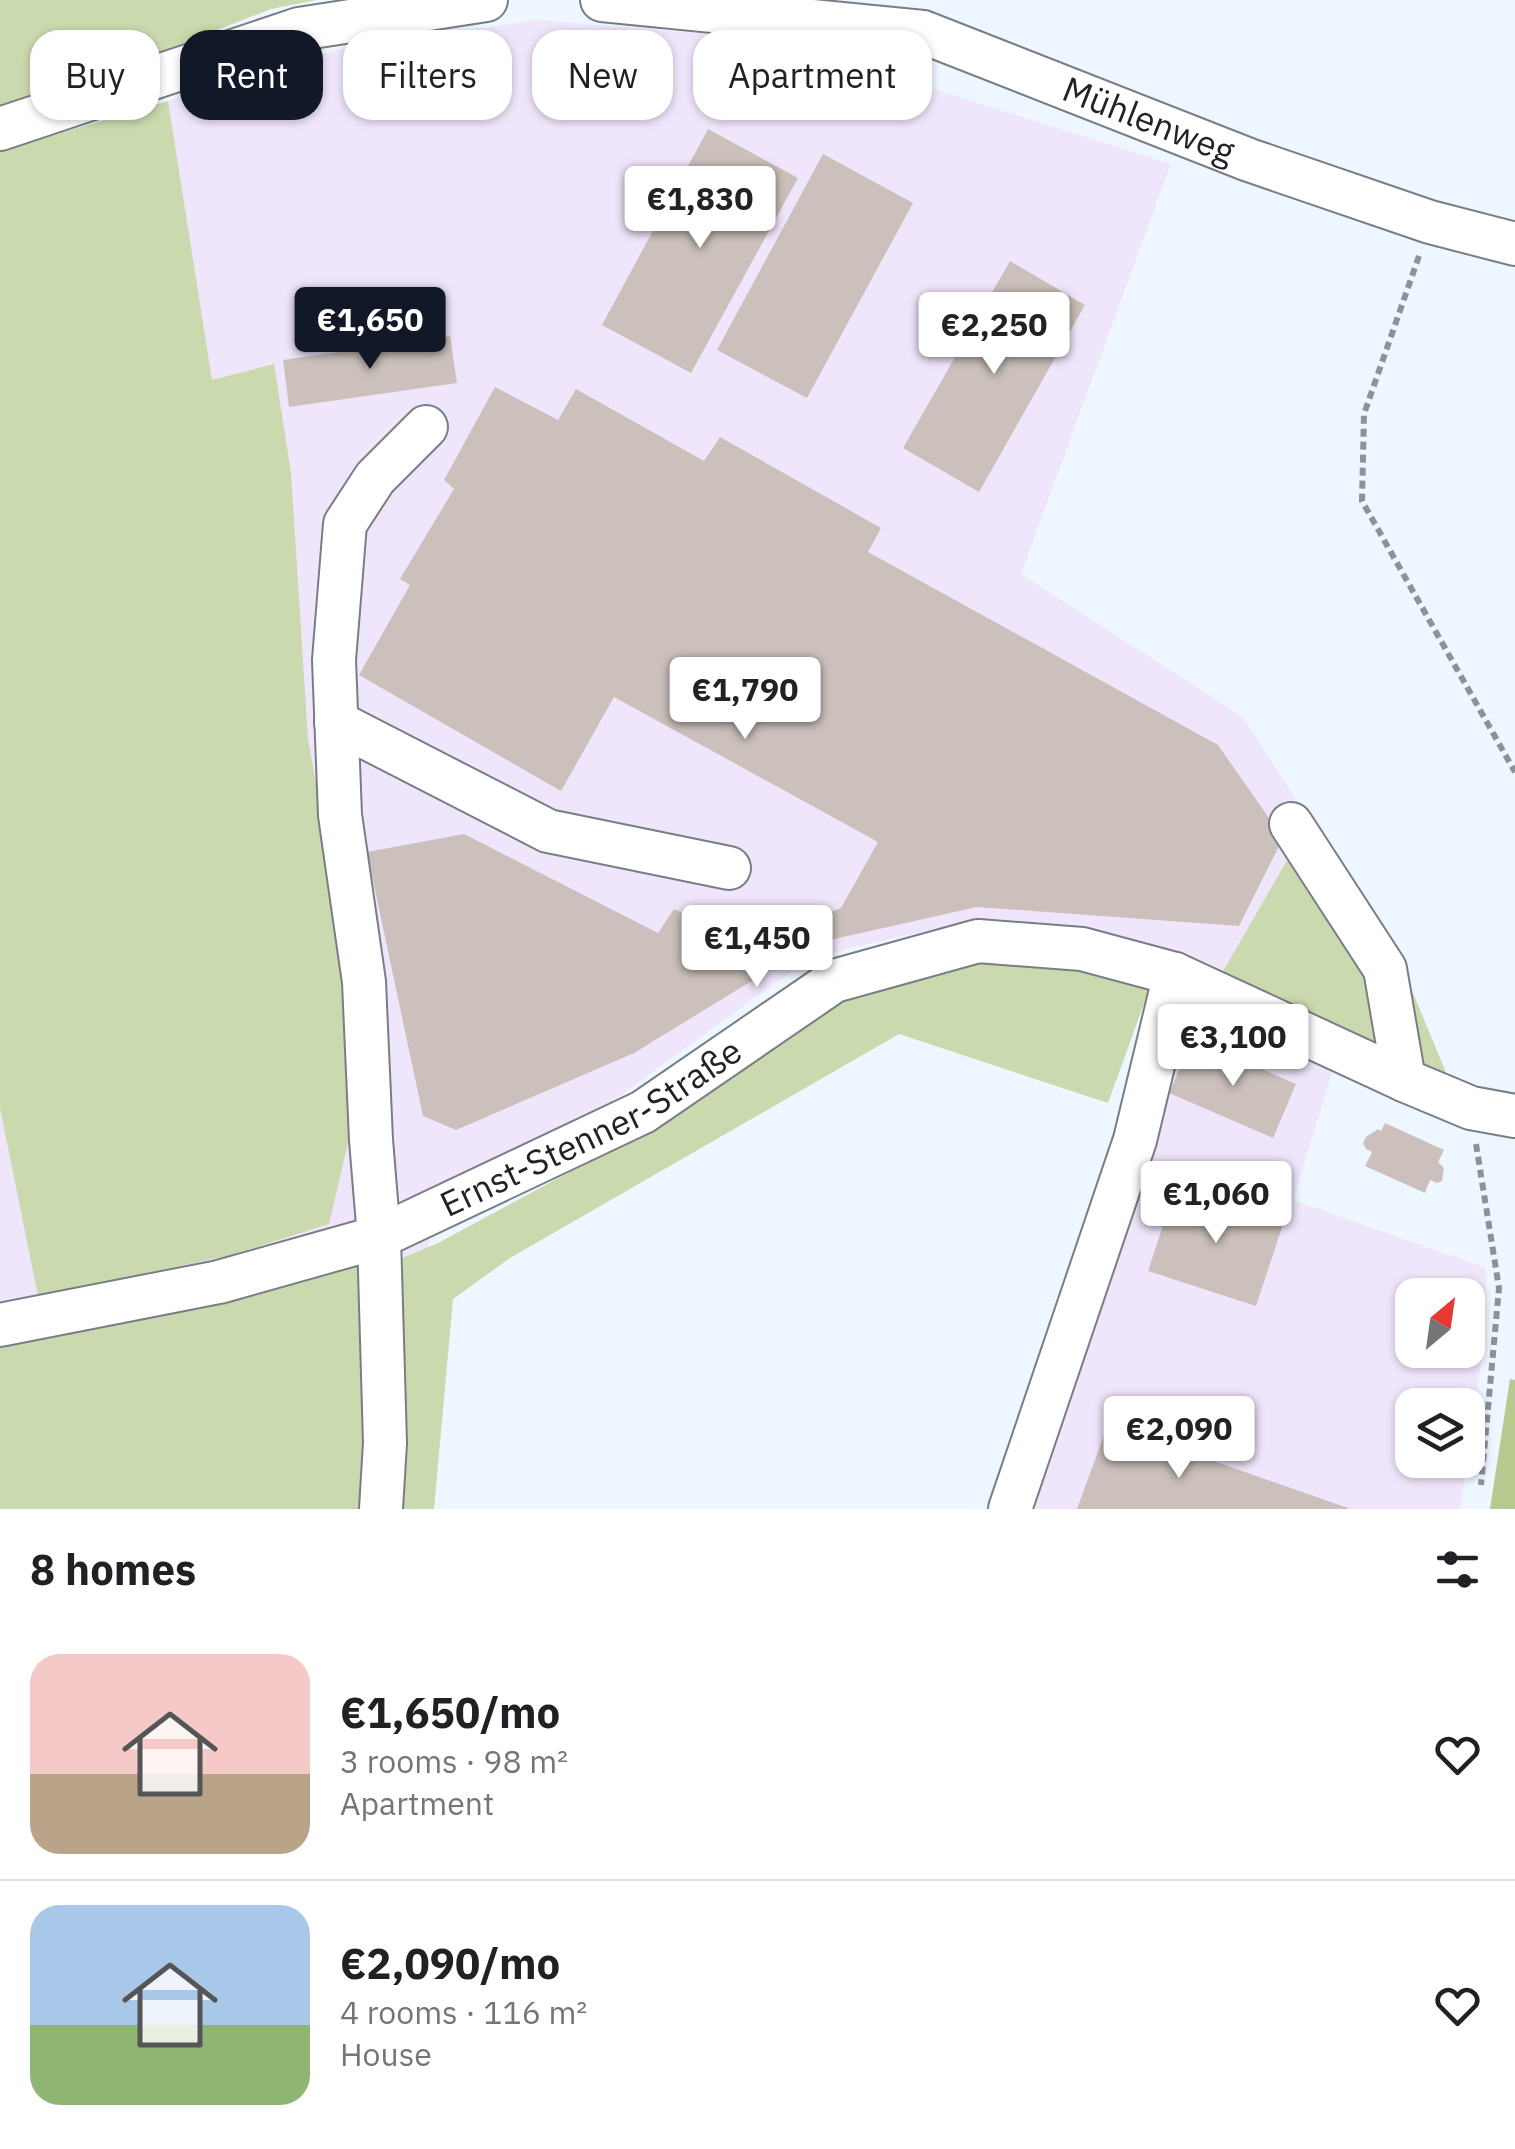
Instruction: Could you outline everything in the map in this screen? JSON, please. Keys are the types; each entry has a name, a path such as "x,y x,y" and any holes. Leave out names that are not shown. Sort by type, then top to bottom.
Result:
{"street":[{"path":"0,129 299,29 486,0"},
{"name":"Mühlenweg","path":"602,0 923,32 1249,160 1430,222 1515,244"},
{"path":"381,1509 385,1444 379,1237 364,982 340,815 334,660 345,524 375,478 426,427"},
{"path":"336,722 548,831 729,868"},
{"path":"1291,824 1385,970 1404,1080"},
{"name":"Ernst-Stenner-Straße","path":"0,1325 219,1282 379,1237 643,1112 834,982 978,940 1082,949 1175,974 1470,1108 1515,1116"},
{"path":"1010,1509 1134,1140 1175,974"}],"path":[{"path":"1430,222 1364,414 1362,501 1515,772"},
{"path":"1470,1108 1499,1288 1481,1485"}],"shaded area":[{"path":"536,20 658,30 532,30 532,120 673,120 673,31 693,33 693,120 932,120 932,88 1171,164 1021,574 1243,717 1399,959 1449,1080 1053,930 960,923 811,957 429,1234 425,1509 0,1509 0,428 211,381 168,101 180,97 180,120 323,120 323,54 343,49 343,120 512,120 512,30 469,30"},
{"path":"1183,999 1335,1063 1293,1200 1486,1268 1485,1295 1485,1278 1395,1278 1395,1368 1480,1368 1477,1388 1395,1388 1395,1478 1464,1478 1460,1509 1033,1509 1148,1153"}],"green space":[{"path":"0,0 317,0 271,9 217,30 180,30 180,45 160,52 160,30 30,30 30,103 0,115"},
{"path":"168,101 212,380 274,364 291,473 308,739 352,985 351,1130 329,1224 231,1255 38,1296 0,1108 0,151 104,120 160,120 160,103"},
{"path":"1310,821 1399,959 1449,1080 1219,978"},
{"path":"1033,958 1150,987 1108,1103 899,1034 510,1258 453,1299 434,1509 392,1509 400,1259 438,1243 629,1140 830,995 957,961"},
{"path":"358,1256 365,1435 361,1509 0,1509 0,1342"},
{"path":"1510,1379 1515,1380 1515,1509 1490,1509"}],"building":[{"path":"708,129 798,178 691,373 602,325"},
{"path":"823,154 913,203 807,398 717,350"},
{"path":"1010,261 1085,305 979,492 903,448"},
{"path":"450,336 457,383 289,407 283,360"},
{"path":"495,387 558,420 576,389 704,461 720,437 881,528 868,552 1218,745 1283,838 1239,926 977,907 812,944 634,1053 456,1130 423,1116 367,852 464,834 658,933 674,909 750,945 841,908 878,842 614,697 561,791 359,675 410,585 400,579 454,489 444,480"},
{"path":"1193,1039 1296,1084 1273,1138 1169,1093"},
{"path":"1385,1123 1444,1150 1438,1162 1444,1168 1442,1181 1430,1180 1425,1193 1365,1166 1372,1152 1363,1143 1378,1129 1381,1131"},
{"path":"1176,1186 1284,1221 1256,1306 1148,1271"},
{"path":"1108,1424 1348,1508 1348,1509 1077,1509"}]}
